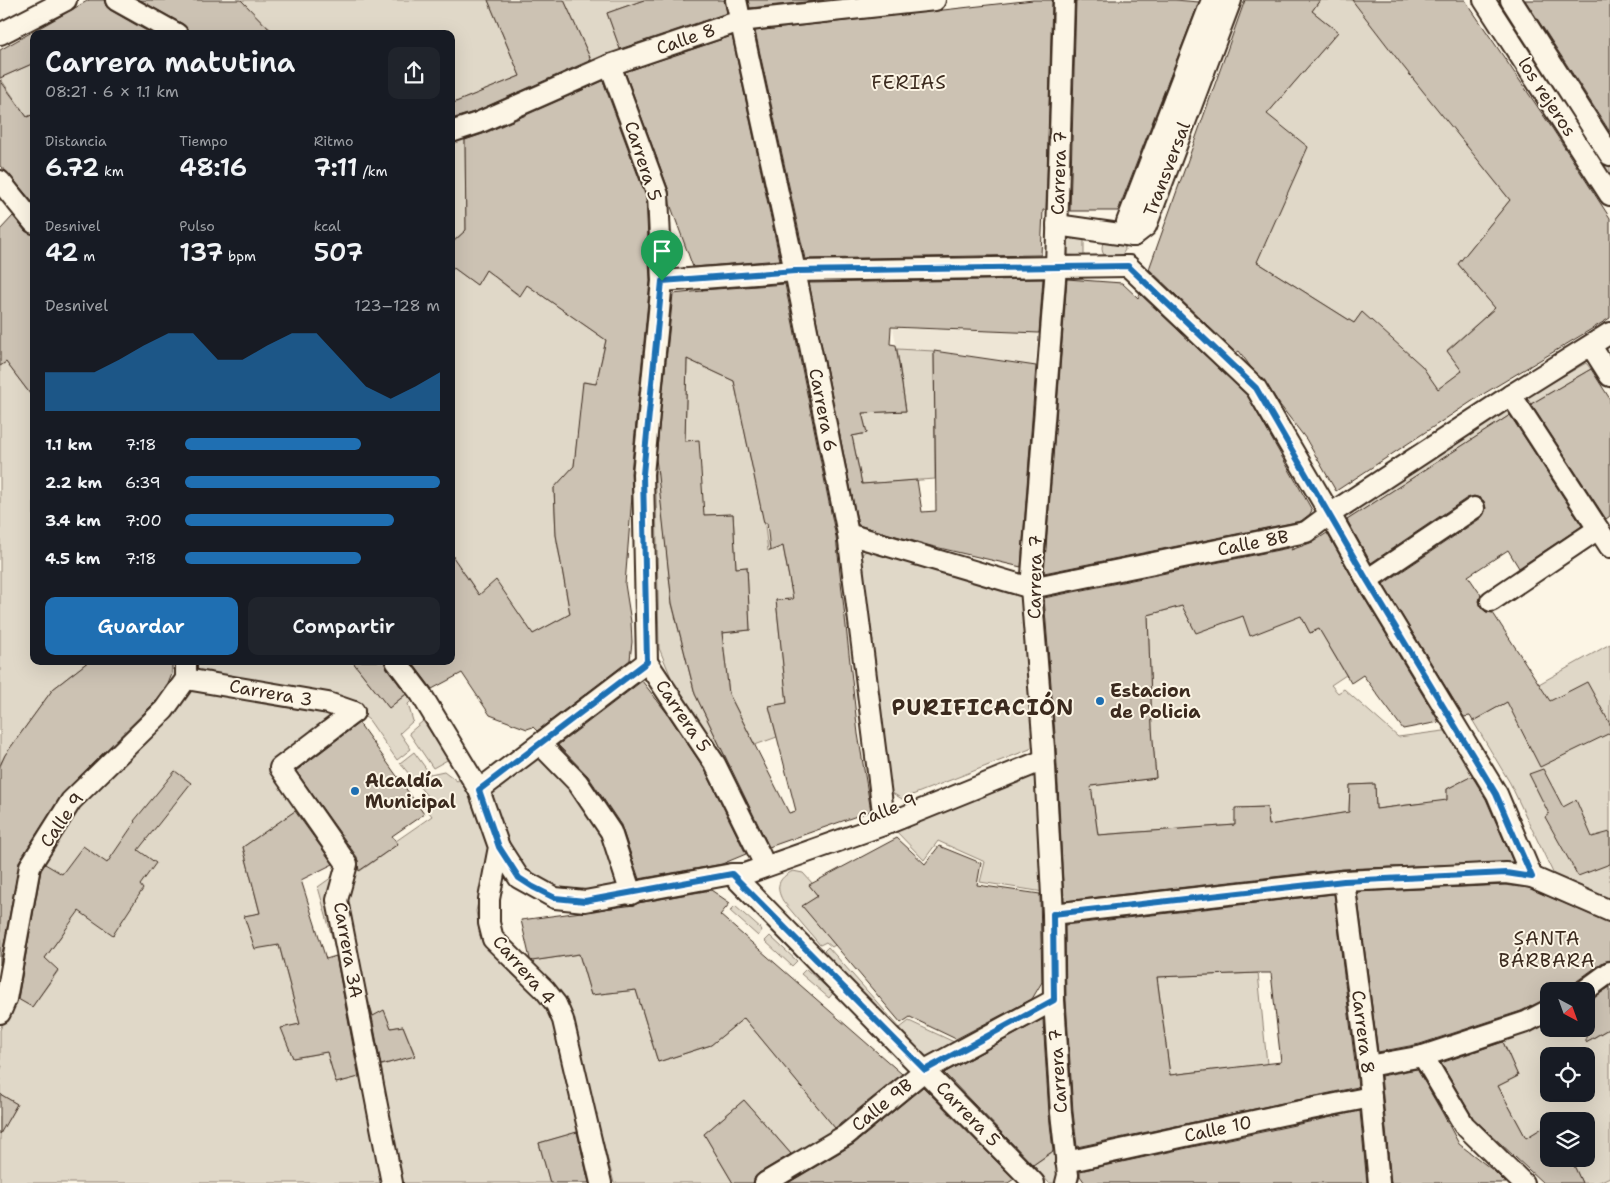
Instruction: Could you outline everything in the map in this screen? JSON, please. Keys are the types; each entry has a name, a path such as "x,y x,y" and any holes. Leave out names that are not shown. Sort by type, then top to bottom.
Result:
{"street":[{"path":"0,34 66,0"},
{"path":"116,0 170,30"},
{"name":"Carrera 6","path":"736,0 795,271 848,534 886,818"},
{"name":"Calle 8","path":"455,131 478,123 610,65 740,21 935,0"},
{"name":"Carrera 7","path":"1064,0 1056,267 1031,588 1044,754 1053,914 1054,1000 1068,1175 1066,1183"},
{"name":"Transversal","path":"1212,0 1127,222 1133,236 1146,226 1232,0"},
{"name":"los rejeros","path":"1484,0 1610,195"},
{"path":"1511,0 1610,155"},
{"name":"Carrera 5","path":"610,65 658,195 662,281 643,474 647,662 715,764 761,857"},
{"path":"0,181 30,218"},
{"path":"1057,225 1133,236 1128,266"},
{"path":"662,281 795,271 1128,266 1256,388 1367,580 1496,794 1532,877"},
{"name":"Calle 8B","path":"848,534 1031,588 1306,532 1330,514 1511,395 1610,333"},
{"path":"1591,346 1610,376"},
{"path":"1511,395 1610,548"},
{"path":"1367,580 1474,508"},
{"path":"1491,600 1598,529"},
{"path":"479,790 647,662"},
{"path":"399,665 421,694 479,790 499,847"},
{"name":"Calle 9","path":"0,1013 6,999 30,866 71,801 164,710 186,670"},
{"name":"Carrera 3","path":"186,670 328,703 354,712"},
{"name":"Carrera 3A","path":"354,712 280,768 347,864 336,900 392,1183"},
{"path":"540,744 578,783 611,832 631,894"},
{"name":"Calle 9","path":"499,847 519,878 555,898 585,901 631,894 732,874 746,874 1044,754"},
{"name":"Calle 9","path":"732,874 740,864 886,818"},
{"name":"Carrera 4","path":"499,847 489,898 489,923 493,939 545,990 556,1004 563,1020 601,1183"},
{"path":"1053,914 1344,881 1506,873 1532,877 1610,911"},
{"name":"Carrera 5","path":"732,874 1034,1183"},
{"name":"Carrera 8","path":"1344,881 1368,1066 1379,1183"},
{"path":"1595,983 1610,972"},
{"name":"Calle 9B","path":"765,1183 846,1134 925,1070 1054,1000"},
{"path":"1368,1066 1423,1056 1526,1022 1540,1015"},
{"path":"1423,1056 1464,1125 1524,1183"},
{"name":"Calle 10","path":"1066,1162 1371,1097"}],"shaded area":[{"path":"241,0 488,0 520,76 455,102 455,30 272,30"},
{"path":"564,0 644,0 607,13 621,51 592,62"},
{"path":"1320,0 1353,0 1510,200 1458,264 1495,308 1447,350 1462,371 1438,389 1362,312 1354,323 1257,262 1267,114 1338,32 1312,11"},
{"path":"1491,0 1501,0 1548,69 1610,166 1610,181"},
{"path":"30,65 30,116 27,117 0,78"},
{"path":"465,137 466,230 455,240 455,140"},
{"path":"1068,233 1084,234 1084,256 1068,255"},
{"path":"1104,240 1124,243 1125,250 1121,256 1107,258 1102,250"},
{"path":"455,269 477,285 486,270 519,296 527,285 606,340 596,384 584,382 574,466 554,488 556,535 570,614 533,634 496,581 479,595 465,574 455,580"},
{"path":"893,328 1038,333 1035,366 934,351 897,349"},
{"path":"897,349 934,351 935,479 862,484 852,436 867,433 862,413 906,411"},
{"path":"687,359 734,381 765,526 768,551 783,546 793,599 776,600 787,703 769,706 777,737 755,745 729,694 722,633 750,630 747,567 736,568 733,514 704,515 685,441"},
{"path":"6,362 30,394 30,665 84,665 53,689 5,755 0,765 0,366"},
{"path":"1586,363 1591,369 1529,405 1525,398"},
{"path":"1505,410 1510,415 1346,521 1342,515"},
{"path":"655,442 672,604 695,694 730,767 680,699 659,648"},
{"path":"870,547 1019,590 1024,602 1039,736 1030,749 902,799 889,791 856,560"},
{"path":"1182,606 1196,632 1243,616 1301,616 1310,633 1319,629 1346,675 1331,685 1338,693 1344,689 1398,737 1451,730 1477,774 1447,789 1447,815 1423,803 1376,809 1375,784 1350,785 1349,812 1269,825 1267,807 1236,808 1235,825 1098,835 1091,786 1156,778 1152,732 1148,615"},
{"path":"1610,644 1610,900 1555,877 1510,783 1473,721"},
{"path":"194,665 355,665 389,708 408,693 413,699 408,704 413,721 400,733 411,749 397,760 369,720 352,707 192,675"},
{"path":"188,683 346,714 276,767 301,807 243,847 260,913 245,916 279,945 300,1024 282,1028 293,1058 327,1052 336,1083 361,1076 384,1183 0,1183 0,1116 8,1120 17,1104 0,1094 0,1071 2,1066 0,1065 0,1030 14,996 32,1007 58,971 45,958 69,925 29,895 34,867 74,803"},
{"path":"423,721 449,759 433,768 409,733"},
{"path":"414,752 430,774 444,771 457,781 465,776 491,849 476,911 480,936 487,946 540,996 555,1021 572,1086 578,1132 539,1143 550,1183 397,1183 370,1069 415,1055 403,1026 391,1028 384,1011 373,1016 354,950 337,955 318,887 353,862 360,871 398,844 396,841 432,816 422,803 427,796 400,763"},
{"path":"542,752 607,834 624,888 584,894 556,891 530,879 510,847 489,793"},
{"path":"1037,769 1050,893 980,882 985,862 938,841 924,860 893,828"},
{"path":"793,871 803,873 813,884 810,886 818,896 803,906 835,945 832,947 826,942 820,945 783,901 779,891 779,883"},
{"path":"735,906 762,930 758,936 730,911"},
{"path":"770,936 797,961 792,966 765,941"},
{"path":"828,947 900,1028 909,1021 954,1042 956,1041 961,1049 927,1067 822,953"},
{"path":"579,954 591,995 636,990 658,1062 711,1045 744,1018 838,1131 793,1156 744,1100 704,1134 733,1183 614,1183 571,1021 562,995 531,961"},
{"path":"806,969 833,993 829,998 801,974"},
{"path":"1258,973 1267,1064 1170,1075 1157,977"},
{"path":"1540,1023 1540,1038 1589,1038 1590,1040 1610,1028 1610,1177 1597,1183 1582,1183 1575,1167 1595,1167 1595,1112 1540,1112 1540,1129 1526,1138 1498,1086 1518,1076 1502,1040"},
{"path":"1057,1149 1064,1175 1053,1183 1049,1183 1033,1165"}],"building":[{"path":"89,0 104,0 110,10 145,30 36,30"},
{"path":"140,0 241,0 270,30 188,30 183,24"},
{"path":"488,0 564,0 591,60 474,112 455,118 455,102 520,76"},
{"path":"644,0 724,0 727,13 620,49 607,13"},
{"path":"748,0 824,0 750,8"},
{"path":"1033,0 1052,0 1046,210 1043,210 1041,255 805,259 755,31"},
{"path":"1076,0 1175,0 1199,2 1118,211 1070,211"},
{"path":"1245,0 1320,0 1312,11 1338,32 1267,114 1308,147 1257,262 1354,323 1362,312 1422,366 1438,389 1462,371 1447,351 1495,308 1458,264 1510,200 1352,0 1465,0 1552,128 1610,218 1610,318 1480,396 1336,491 1306,439 1264,380 1239,351 1236,353 1149,269"},
{"path":"1525,0 1610,0 1610,132 1567,65"},
{"path":"30,33 30,65 0,78 0,50"},
{"path":"732,36 780,260 693,267 670,204 669,191 625,72"},
{"path":"0,80 27,117 30,116 30,199 0,166"},
{"path":"603,81 646,197 650,281 631,473 632,496 625,584 631,622 632,642 630,660 537,731 533,727 527,729 490,715 462,673 432,689 414,665 455,665 455,560 479,595 496,580 533,634 570,614 556,535 554,488 574,466 583,382 596,384 606,340 527,285 520,296 486,270 477,285 455,269 455,240 466,230 465,140 483,134"},
{"path":"13,216 25,231 30,233 30,394 6,362 0,366 0,230"},
{"path":"1043,279 1039,333 891,327 890,344 896,345 906,411 862,413 867,433 852,436 862,484 917,480 922,512 936,511 934,351 1036,366 1021,567 931,546 858,525 809,283"},
{"path":"1067,279 1122,283 1138,298 1140,294 1247,395 1312,510 1310,514 1301,521 1044,573"},
{"path":"785,284 836,537 858,734 871,811 769,847 695,694 672,603 656,458 673,294","holes":["687,359 734,381 764,523 767,523 770,551 783,546 793,599 776,600 787,703 769,706 796,811 789,813 729,694 722,633 750,630 747,567 736,568 733,514 704,515 699,440 685,441"]},
{"path":"1591,369 1610,399 1610,516 1606,519 1531,404"},
{"path":"1510,415 1582,526 1519,568 1508,550 1468,576 1481,595 1479,601 1481,607 1486,612 1493,613 1550,701 1587,682 1610,724 1610,733 1540,767 1507,702 1473,721 1470,716 1464,717 1383,584 1481,518 1486,508 1484,501 1474,496 1467,498 1371,563 1347,520"},
{"path":"1327,533 1439,722 1403,729 1363,675 1351,683 1319,629 1310,633 1301,616 1250,636 1243,616 1196,633 1182,606 1148,615 1152,728 1156,778 1091,786 1098,835 1235,825 1235,808 1267,807 1269,825 1349,812 1350,785 1375,784 1376,809 1447,800 1447,789 1472,776 1486,799 1513,862 1343,869 1064,901 1056,747 1044,598 1293,547 1291,550 1313,542"},
{"path":"84,665 172,665 172,674 168,684 155,702 63,793 20,860 0,965 0,766 5,755 53,689"},
{"path":"355,665 386,665 406,694 389,708"},
{"path":"642,681 667,713 705,770 746,854 722,864 639,879 621,825 588,776 558,745"},
{"name":"Alcaldía Municipal","path":"359,723 424,814 392,836 398,844 359,871 357,857 296,771"},
{"path":"1543,769 1563,807 1576,800 1592,837 1610,832 1610,864 1578,876 1545,817 1549,814 1529,774"},
{"path":"175,771 191,783 138,850 156,863 140,885 143,889 113,935 79,911 45,958 58,970 32,1007 18,999 41,870 45,864 62,874 83,846 107,863 134,821"},
{"path":"295,811 333,864 301,880 326,959 336,956 359,1077 336,1083 327,1052 293,1058 281,1028 300,1024 279,945 255,949 244,916 260,913 243,847"},
{"path":"897,838 925,864 939,846 981,863 977,885 1040,894 1042,982 1032,999 956,1039 910,1017 901,1023 802,906 818,896 809,885"},
{"path":"1505,885 1529,888 1610,923 1610,960 1603,962 1576,982 1540,982 1540,1002 1521,1011 1420,1044 1378,1052 1357,892"},
{"path":"711,890 730,903 720,915 902,1074 835,1128 744,1018 711,1045 658,1062 636,990 591,995 579,954 532,961 530,959 521,920 634,905"},
{"path":"1334,894 1358,1087 1077,1147 1066,1000 1065,925","holes":["1271,973 1281,1062 1170,1075 1157,977"]},
{"path":"1610,987 1610,1028 1595,1037 1595,996"},
{"path":"370,1006 373,1016 384,1010 391,1028 403,1026 415,1056 381,1065"},
{"path":"1043,1019 1053,1151 1033,1165 944,1073"},
{"path":"1503,1042 1518,1076 1498,1086 1526,1138 1540,1129 1540,1167 1575,1167 1582,1183 1543,1183 1473,1118 1441,1063"},
{"path":"1417,1069 1459,1144 1494,1171 1506,1183 1391,1183 1381,1076"},
{"path":"923,1087 1014,1179 1008,1183 788,1183 854,1144"},
{"path":"0,1094 17,1104 0,1134"},
{"path":"744,1100 791,1154 759,1173 753,1183 733,1183 704,1134"},
{"path":"1360,1111 1367,1183 1085,1183 1080,1176 1080,1171"},
{"path":"577,1132 589,1183 550,1183 539,1143"}],"place":[{"name":"Estacion de Policia","path":"1100,701"},
{"name":"Alcaldía Municipal","path":"355,791"}],"district":[{"name":"FERIAS","path":"909,82"},
{"name":"PURIFICACIÓN","path":"983,707"},
{"name":"SANTA BÁRBARA","path":"1547,949"}],"route":[{"path":"1128,266 1256,388 1367,580 1496,794 1532,877 1506,873 1344,881 1053,914 1054,1000 925,1070 732,874 585,901 555,898 519,878 499,847 479,790 647,662 643,474 662,281 795,271 1128,266"}]}
